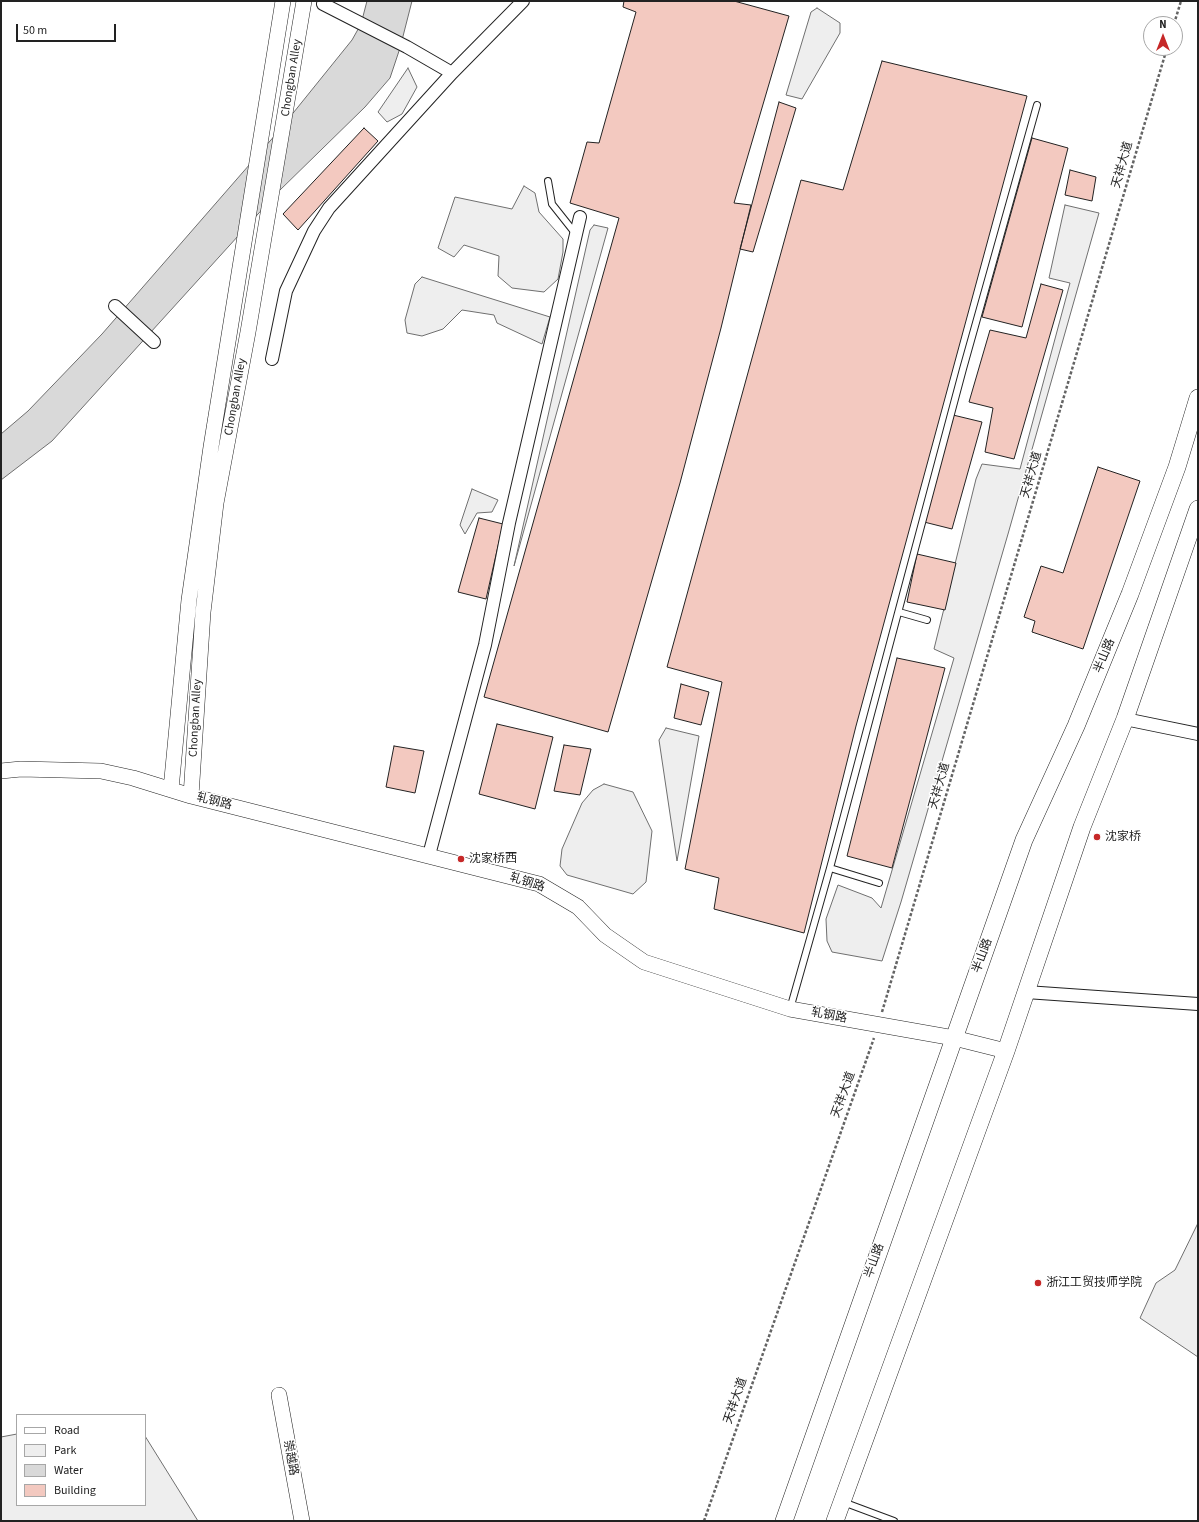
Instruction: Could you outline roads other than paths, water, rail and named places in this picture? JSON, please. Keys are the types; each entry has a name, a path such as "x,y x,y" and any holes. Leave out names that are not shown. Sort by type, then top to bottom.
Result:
{"main road":[{"name":"半山路","path":"784,1521 1024,840 1076,726 1130,594 1177,467 1198,398"},
{"path":"835,1521 844,1502 1006,1051 1082,827 1125,719 1198,508"}],"street":[{"name":"Chongban Alley","path":"171,789 189,600 212,440 283,1"},
{"name":"Chongban Alley","path":"191,796 200,649 213,531 285,120 304,1"},
{"path":"272,359 286,291 314,231 330,208 452,73 523,1"},
{"path":"322,4 407,47 452,73"},
{"path":"429,855 485,645 508,523 575,233 580,217"},
{"path":"115,306 154,342"},
{"path":"1125,719 1198,734"},
{"name":"轧钢路","path":"1,771 21,769 101,771 171,789 191,796 539,884 578,906 605,935 644,962 790,1009 954,1038 1006,1051"},
{"path":"1026,992 1198,1004"},
{"name":"崇越路","path":"279,1395 302,1521"}],"lane":[{"path":"790,1009 830,868 963,369 1037,105"},
{"path":"548,181 552,204 575,233"},
{"path":"898,612 927,620"},
{"path":"830,868 879,883"},
{"path":"844,1502 894,1521"}],"water":[{"path":"367,1 412,1 400,48 390,78 365,107 278,192 52,441 1,480 1,434 28,411 102,334 277,133 352,40 361,24"}],"place":[{"name":"沈家桥","path":"1097,837"},
{"name":"沈家桥西","path":"461,859"},
{"name":"浙江工贸技师学院","path":"1038,1283"}]}
